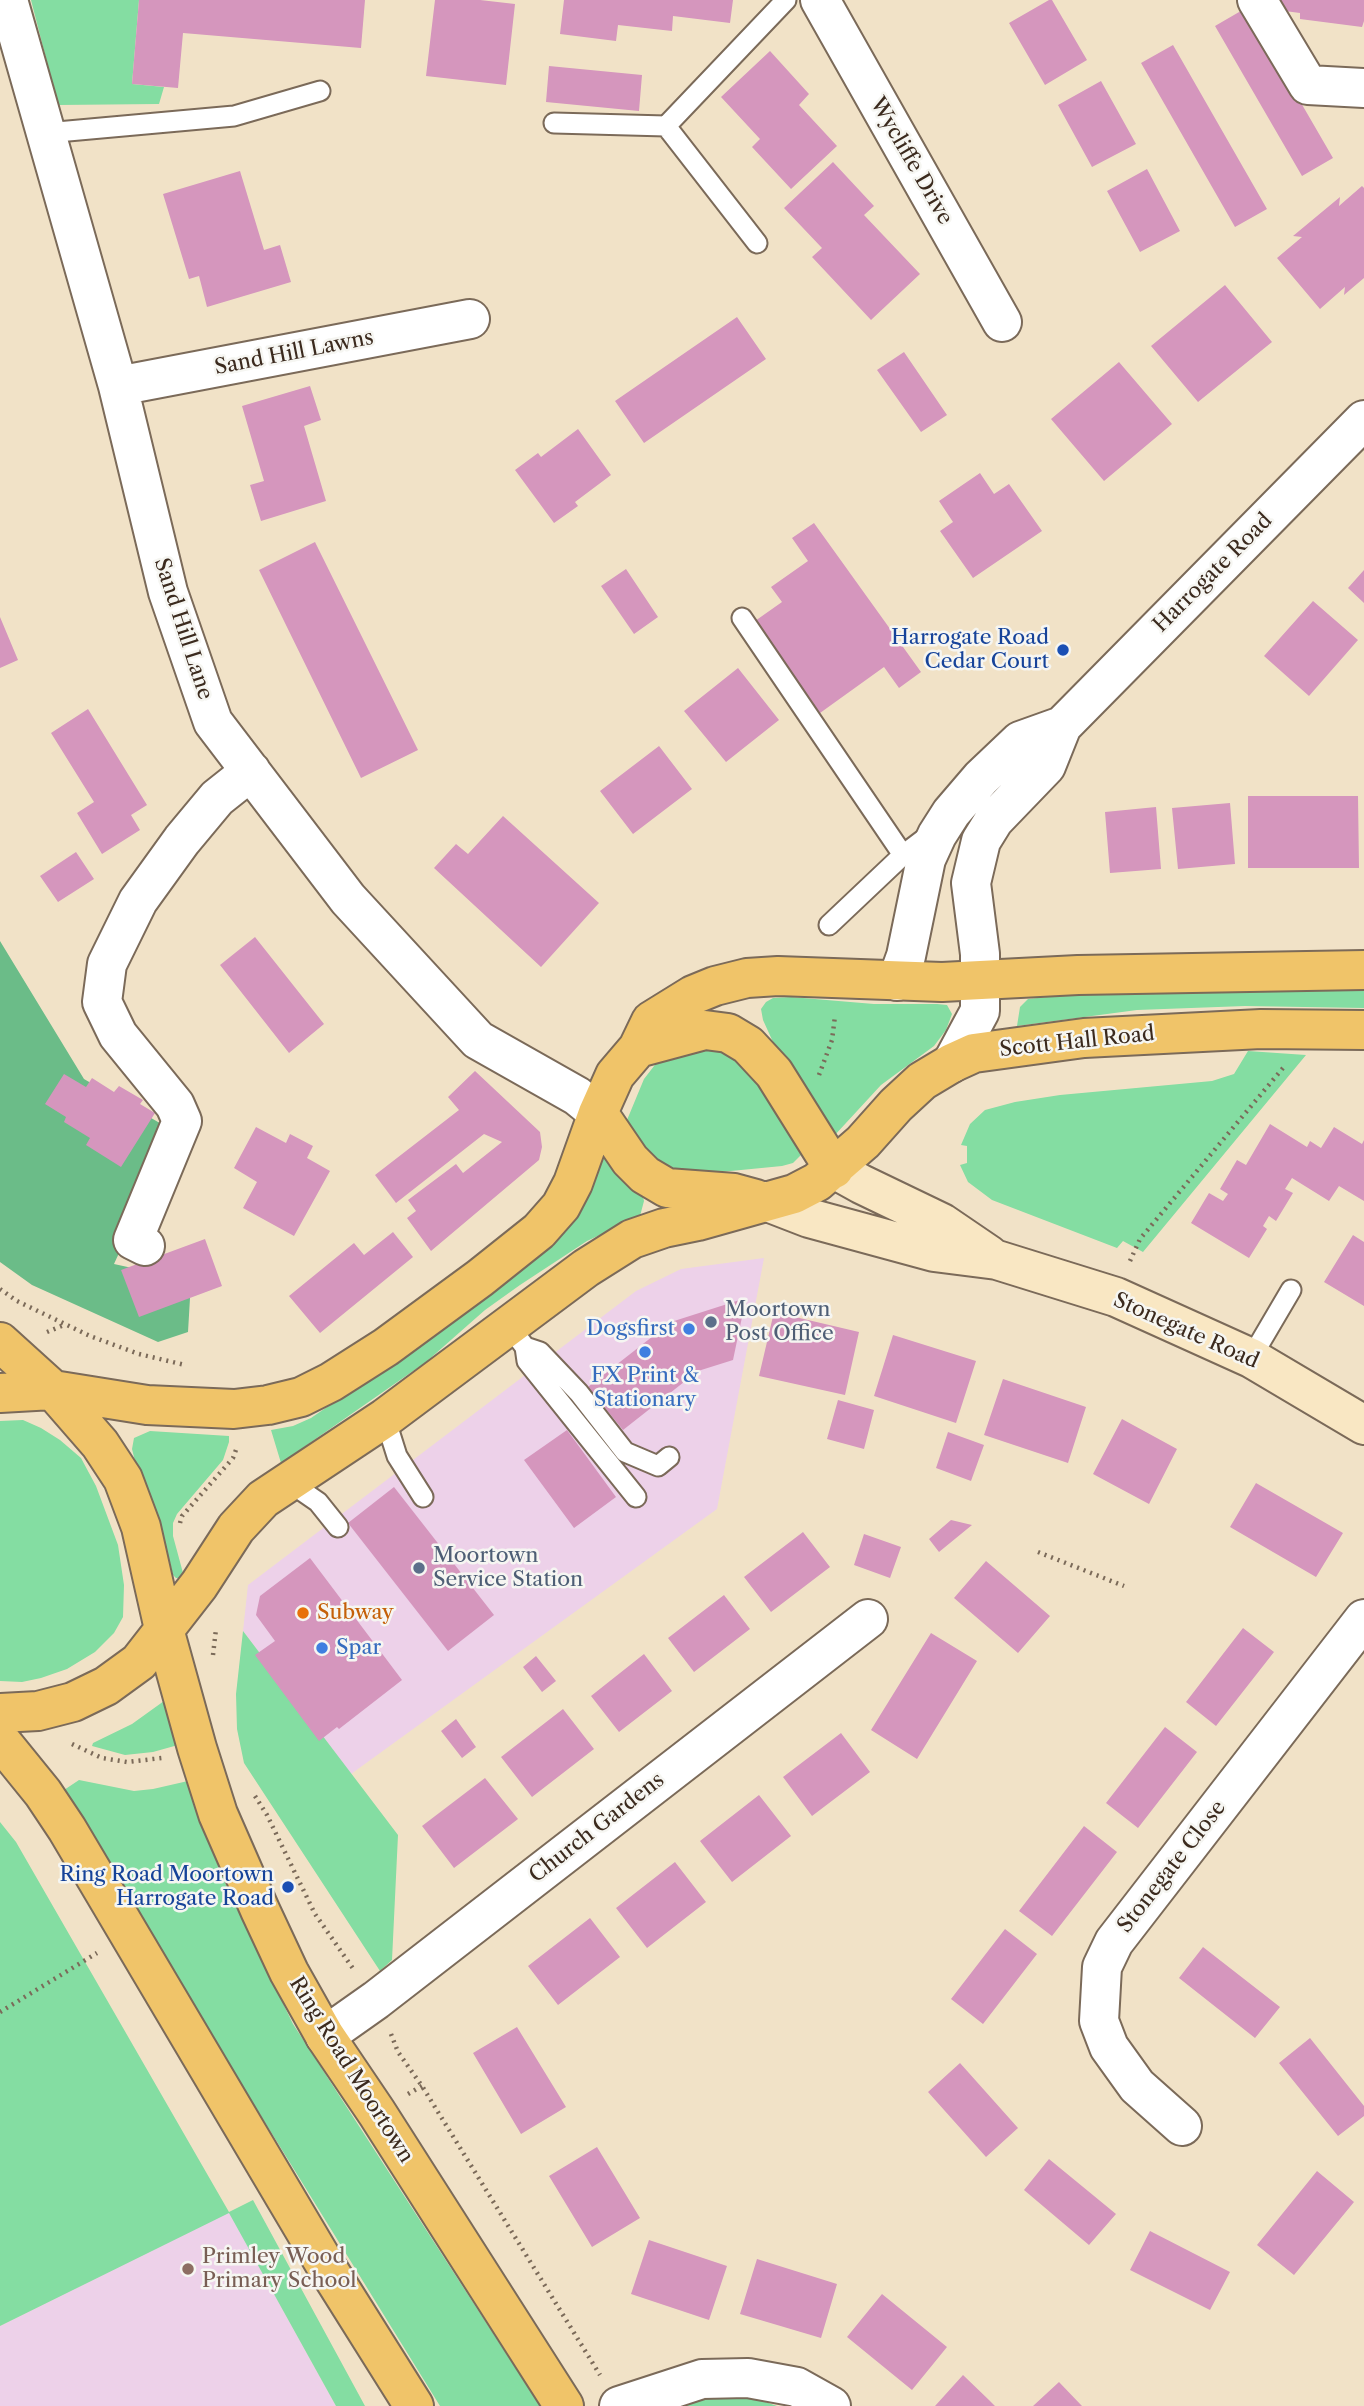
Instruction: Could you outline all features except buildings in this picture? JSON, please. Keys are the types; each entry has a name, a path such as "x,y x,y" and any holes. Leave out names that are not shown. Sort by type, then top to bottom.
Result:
{"highway":[{"path":"0,1393 53,1390 147,1405 234,1409 301,1397 331,1382 386,1347 481,1278 539,1231 561,1206 573,1183 615,1075 638,1048 651,1021 693,995 715,986 747,978 778,976 942,982 1079,975 1364,970"},
{"name":"Scott Hall Road","path":"834,1168 878,1128 896,1105 922,1081 974,1053 1084,1038 1261,1029 1364,1030"},
{"path":"0,1713 38,1711 73,1702 106,1686 139,1662 198,1585 236,1528 263,1499 385,1418 517,1336 586,1268 632,1239 664,1227 698,1221 794,1194 817,1182 834,1168 774,1073 748,1045 729,1033 705,1030 638,1048"},
{"path":"598,1113 630,1160 645,1175 667,1188 734,1193 765,1201"},
{"path":"0,1342 53,1390"},
{"name":"Ring Road Moortown","path":"53,1390 100,1444 123,1479 141,1527 164,1629 218,1814 289,1972 325,2036 564,2406"},
{"path":"0,1740 43,1793 66,1829 326,2266 414,2406"}],"main road":[{"name":"Stonegate Road","path":"834,1168 942,1223 997,1260"},
{"name":"Stonegate Road","path":"765,1201 809,1218 934,1252 997,1260 1116,1297 1251,1358 1364,1425"}],"street":[{"name":"Sand Hill Lane","path":"8,0 118,386 168,592 213,722 348,899 478,1040 577,1096 598,1113"},
{"name":"Wycliffe Drive","path":"820,0 1002,322"},
{"path":"1257,0 1308,85 1364,88"},
{"name":"Sand Hill Lawns","path":"118,386 470,319"},
{"name":"Harrogate Road","path":"952,1063 980,1011 980,954 963,832 981,778 1020,741 1062,726 1364,419"},
{"path":"145,1246 133,1240 182,1121 174,1105 118,1035 102,1002 107,964 138,901 181,840 217,798 250,771"},
{"name":"Harrogate Road","path":"897,981 906,956 926,859 963,832"},
{"name":"Church Gardens","path":"325,2036 376,2000 868,1619"},
{"name":"Stonegate Close","path":"1182,2126 1137,2086 1109,2047 1099,2021 1102,1967 1114,1942 1364,1619"},
{"path":"326,2266 401,2406"},
{"path":"619,2406 702,2379 748,2378 797,2387 831,2406"}],"lane":[{"path":"554,123 666,126 786,0"},
{"path":"46,133 233,116 320,91"},
{"path":"666,126 757,243"},
{"path":"743,618 903,855"},
{"path":"829,925 903,855 963,832"},
{"path":"1251,1358 1291,1290"},
{"path":"517,1336 540,1352 579,1394 625,1452 658,1466 669,1457"},
{"path":"517,1336 527,1361 636,1497"},
{"path":"385,1418 397,1456 423,1497"},
{"path":"289,1482 318,1502 338,1527"}],"path":[{"path":"820,1082 819,1075 832,1040 835,1009"},
{"path":"1129,1265 1140,1238 1283,1068"},
{"path":"0,1289 17,1301 90,1336 139,1354 195,1367"},
{"path":"180,1525 183,1516 233,1458 238,1439"},
{"path":"1038,1552 1124,1586"},
{"path":"213,1665 215,1634"},
{"path":"72,1744 102,1758 127,1762 169,1756"},
{"path":"254,1795 278,1835 316,1914 387,2017 398,2052 422,2086 619,2406"},
{"path":"0,2012 101,1951"}],"shaded area":[{"path":"764,1258 717,1509 351,1774 243,1631 248,1585 636,1291 681,1269"},
{"name":"Primley Wood Primary School","path":"229,2212 336,2406 0,2406 0,2326"}],"green space":[{"path":"31,0 139,0 132,84 164,87 159,104 58,105"},
{"path":"0,941 84,1079 170,1129 151,1183 114,1264 164,1275 190,1298 188,1332 158,1342 32,1285 0,1262"},
{"path":"1136,987 1364,987 1364,1008 1245,1006 1137,1010 1017,1026 1020,1007 1028,999"},
{"path":"773,998 874,1004 947,1005 952,1014 946,1030 934,1046 881,1085 834,1136 783,1064 763,1020 761,1009 766,1002"},
{"path":"681,1044 736,1048 803,1145 801,1155 793,1163 782,1166 700,1174 667,1170 631,1136 627,1120 644,1079 661,1057"},
{"path":"1248,1051 1306,1055 1143,1252 1123,1241 1117,1248 992,1200 968,1182 960,1165 967,1163 967,1146 961,1145 970,1124 985,1110 1060,1095 1212,1081 1234,1074"},
{"path":"601,1149 642,1193 644,1201 640,1216 587,1241 520,1285 485,1310 426,1362 281,1463 271,1430 293,1426 311,1418 434,1334"},
{"path":"23,1420 60,1440 81,1458 96,1486 118,1545 124,1585 123,1617 114,1633 95,1652 67,1669 22,1682 0,1681 0,1421"},
{"path":"150,1431 229,1436 223,1460 177,1514 173,1523 173,1536 183,1573 179,1578 173,1575 159,1518 132,1449 134,1438"},
{"path":"243,1631 398,1835 392,1960 380,1971 244,1763 237,1729 236,1694"},
{"path":"164,1701 178,1745 153,1752 125,1755 92,1746 93,1743 132,1724"},
{"path":"79,1780 134,1791 188,1781 205,1834 229,1892 293,2024 540,2406 440,2406 134,1910 98,1841 64,1790"},
{"path":"0,1822 16,1842 229,2212 253,2200 365,2406 336,2406 229,2213 0,2326"},
{"path":"683,2396 754,2398 777,2406 658,2406"}],"place":[{"name":"Harrogate Road Cedar Court","path":"1063,650"},
{"name":"Moortown Post Office","path":"711,1322"},
{"name":"Dogsfirst","path":"689,1329"},
{"name":"FX Print & Stationary","path":"645,1352"},
{"name":"Moortown Service Station","path":"419,1568"},
{"name":"Subway","path":"303,1613"},
{"name":"Spar","path":"322,1648"},
{"name":"Ring Road Moortown Harrogate Road","path":"288,1887"},
{"name":"Primley Wood Primary School","path":"188,2269"}]}
